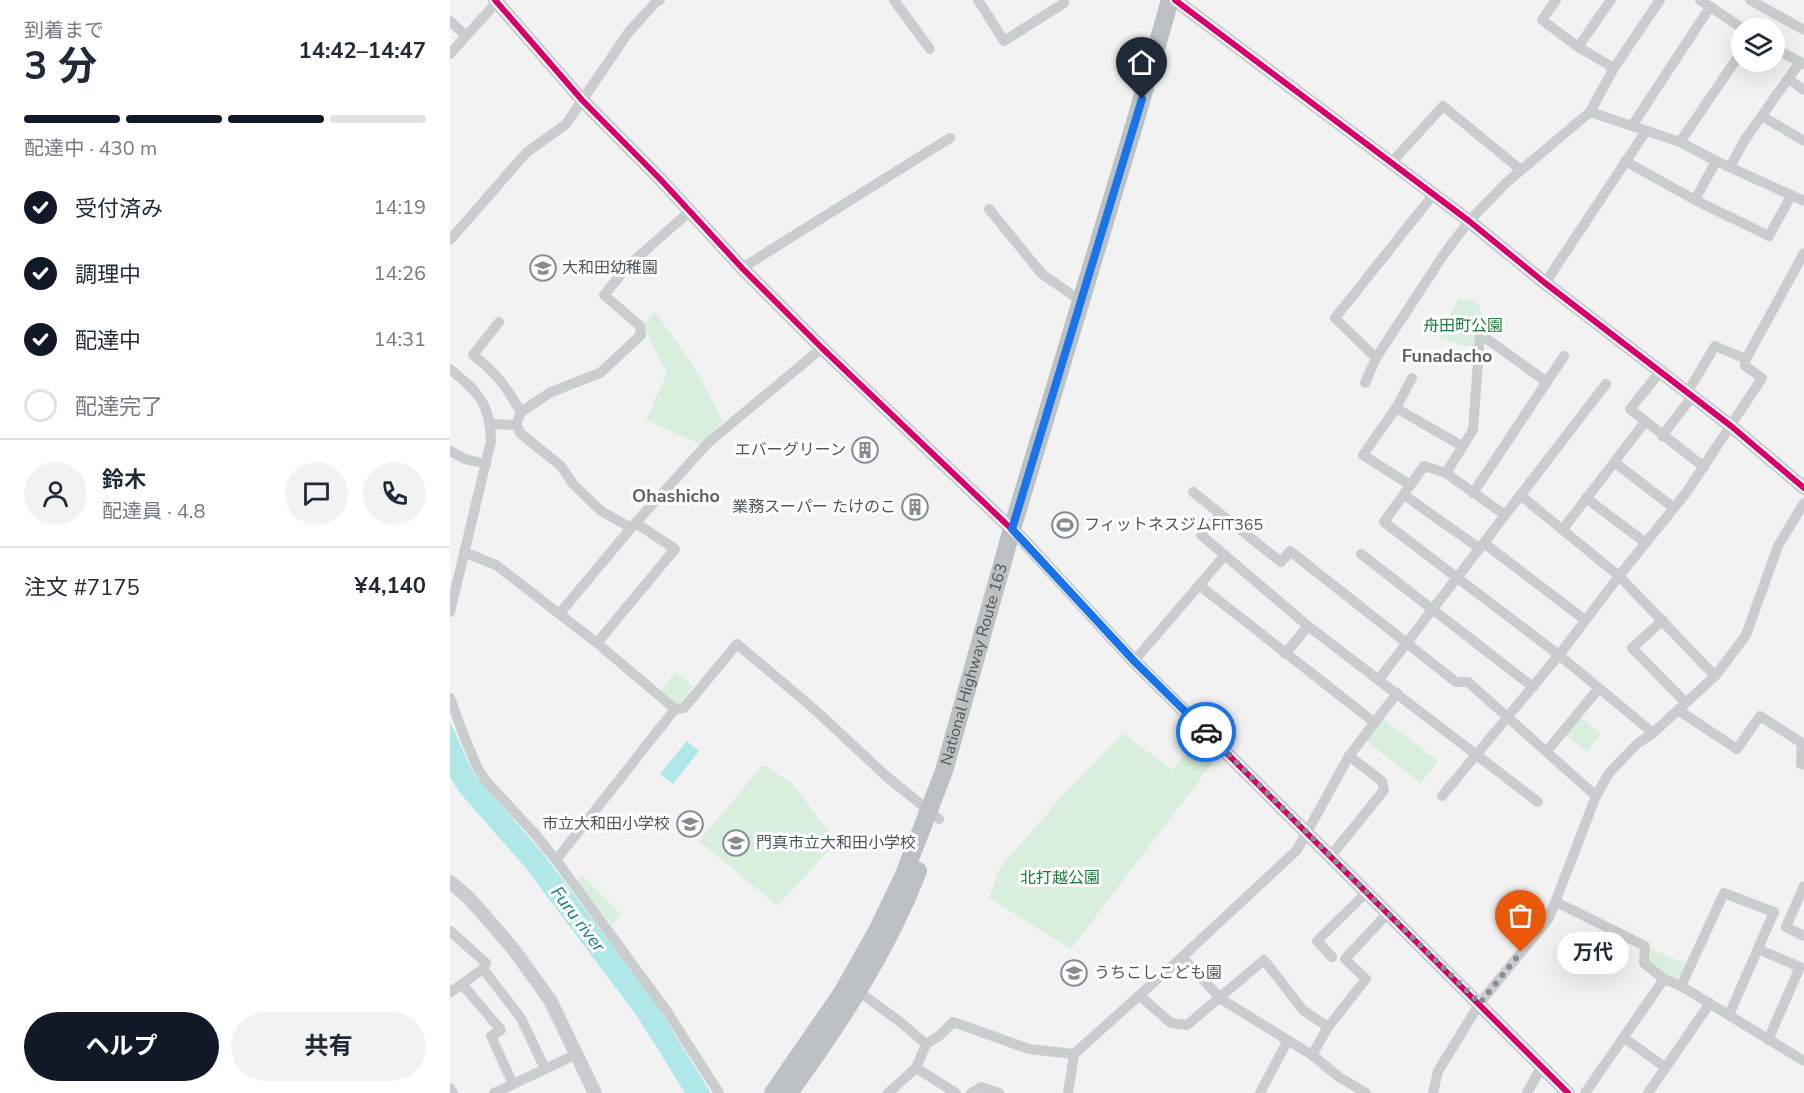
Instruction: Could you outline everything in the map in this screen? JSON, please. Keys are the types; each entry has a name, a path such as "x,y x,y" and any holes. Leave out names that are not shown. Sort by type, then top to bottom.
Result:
{"highway":[{"name":"National Highway Route 163","path":"789,1093 858,991 890,935 914,884 934,816 967,732 1017,534 1081,301 1136,119 1177,1"},
{"name":"National Highway Route 163","path":"1017,534 1177,1"},
{"name":"National Highway Route 163","path":"773,1093 842,993 877,931 934,816"}],"street":[{"path":"450,240 526,153 566,124 628,33 660,0"},
{"path":"894,0 930,49"},
{"path":"978,0 1004,41 1064,3"},
{"path":"1556,0 1542,20 1578,47 1614,68"},
{"path":"1578,47 1611,0"},
{"path":"1365,383 1376,358 1444,254 1470,221 1521,170 1590,112 1614,68 1660,0"},
{"path":"1700,0 1731,21"},
{"path":"1750,0 1804,30"},
{"path":"450,54 496,1 582,100 742,268 822,348 1017,534 1134,661 1568,1093"},
{"path":"1177,1 1470,221 1545,284 1731,426 1804,488"},
{"path":"1632,126 1710,7"},
{"path":"450,21 466,36"},
{"path":"1730,167 1744,141 1802,63 1785,54"},
{"path":"1680,142 1731,67"},
{"path":"1788,79 1804,90"},
{"path":"1391,163 1443,106 1521,170"},
{"path":"1590,112 1680,142 1804,201"},
{"path":"1762,116 1804,141"},
{"path":"1545,284 1646,131"},
{"path":"742,268 950,138"},
{"path":"1625,161 1695,200 1769,236 1791,196"},
{"path":"1695,200 1716,161"},
{"path":"1376,358 1335,318 1433,195"},
{"path":"989,209 1042,274 1081,301"},
{"path":"516,425 521,412 551,392 600,373 641,335 640,326 604,295 628,266 690,211"},
{"path":"1442,796 1559,655 1704,467 1762,378 1745,366 1746,359 1804,253"},
{"path":"499,322 473,355 503,382 521,412"},
{"path":"1446,473 1473,430 1480,334 1547,382"},
{"path":"1662,436 1690,395 1715,346 1746,359"},
{"path":"560,614 633,526 708,443 822,348"},
{"path":"1473,493 1564,356"},
{"path":"450,369 473,388 484,402 491,424 491,441 486,464 450,612"},
{"path":"1660,372 1630,409 1704,467"},
{"path":"1410,485 1363,455 1396,408 1412,378"},
{"path":"1379,679 1606,384"},
{"path":"1396,408 1462,446"},
{"path":"1563,529 1645,422"},
{"path":"491,424 516,425"},
{"path":"516,425 521,434 561,466 573,484 601,511 675,549 597,642"},
{"path":"450,451 465,459 486,464"},
{"path":"1614,462 1674,508"},
{"path":"1505,515 1446,473 1425,466 1384,522 1559,655 1653,733"},
{"path":"1193,492 1281,562 1290,551 1456,682 1468,682 1596,796"},
{"path":"1404,495 1482,546 1585,620"},
{"path":"1521,495 1619,576 1715,676"},
{"path":"1586,498 1646,543"},
{"path":"1433,1093 1438,1071 1480,1003 1549,918 1596,796 1609,773 1637,744 1653,733 1715,676 1746,635 1778,546 1802,510"},
{"path":"1220,514 1201,535 1308,626 1538,802"},
{"path":"466,553 496,565 597,642 675,709"},
{"path":"1361,554 1533,687"},
{"path":"1134,661 1225,555"},
{"path":"1199,585 1376,723"},
{"path":"1663,620 1632,648 1682,706 1737,748 1760,716 1802,743 1801,764 1804,765"},
{"path":"1285,654 1308,626"},
{"path":"556,860 675,709 684,708 737,644 934,816"},
{"path":"1547,751 1599,688"},
{"path":"1068,1093 1074,1054 1298,850 1349,756 1376,723 1396,693"},
{"path":"450,698 464,736 486,780 556,860 666,1010 719,1093"},
{"path":"1330,857 1384,790 1382,781 1349,756"},
{"path":"450,882 476,906 534,976 550,1000 595,1093"},
{"path":"1804,886 1786,927 1804,936"},
{"path":"1332,957 1317,941 1366,893"},
{"path":"1681,986 1724,893 1773,912 1729,1015"},
{"path":"1556,902 1646,946 1644,963 1664,980 1681,986 1804,1061"},
{"path":"1312,1055 1328,1027 1365,979 1345,959 1387,914"},
{"path":"450,930 486,963 483,969 451,992 450,990"},
{"path":"1758,949 1802,968 1768,1040"},
{"path":"1182,957 1221,999 1312,1055 1339,1077 1366,1093"},
{"path":"1140,996 1171,1023 1187,1025 1221,999 1264,960 1303,1010 1328,1027"},
{"path":"483,969 521,1018 545,1069"},
{"path":"1586,1093 1664,980"},
{"path":"462,984 501,1030 491,1036 513,1084"},
{"path":"858,991 926,1044"},
{"path":"1648,1093 1710,1003"},
{"path":"888,1093 916,1068 926,1044 939,1036 953,1022 1029,1049 1074,1054"},
{"path":"1624,1038 1665,1067"},
{"path":"1260,1093 1288,1040"},
{"path":"494,1093 577,1054"},
{"path":"1527,1093 1542,1066"},
{"path":"916,1068 956,1093"},
{"path":"971,1093 981,1087 999,1093"},
{"path":"450,1088 453,1093"}],"green space":[{"name":"舟田町公園","path":"1459,298 1463,301 1470,299 1479,305 1481,316 1476,349 1438,337"},
{"path":"654,311 693,365 723,422 700,444 646,420 667,373 643,325"},
{"path":"675,672 693,686 679,705 661,691"},
{"path":"1580,717 1601,733 1587,752 1566,735"},
{"path":"1382,718 1438,761 1421,783 1365,740"},
{"name":"北打越公園","path":"1123,733 1172,770 1200,736 1220,753 1071,949 989,898 999,869 1064,794"},
{"path":"763,765 792,783 836,842 778,906 699,841"},
{"path":"582,875 621,914 612,925 577,881"},
{"path":"1650,949 1685,963 1681,976 1671,979 1647,960"}],"water":[{"name":"Furu river","path":"450,722 474,774 541,851 654,1001 711,1093 685,1093 637,1016 525,867 460,793 450,777"},
{"path":"687,741 699,751 673,784 660,774"}],"cycle path":[{"path":"495,0 582,100 661,180 742,268 822,348 1022,539 1134,661 1568,1093"},
{"path":"1175,0 1469,221 1545,283 1731,426 1804,488"}],"way so far":[{"path":"1206,732 1308,832 1387,914 1480,1003 1521,952"}],"place":[{"name":"大和田幼稚園","path":"543,268"},
{"name":"エバーグリーン","path":"865,450"},
{"name":"業務スーパー たけのこ","path":"915,507"},
{"name":"フィットネスジムFIT365","path":"1065,525"},
{"name":"市立大和田小学校","path":"690,824"},
{"name":"門真市立大和田小学校","path":"736,843"},
{"name":"万代","path":"1521,952"},
{"name":"うちこしこども園","path":"1074,973"}],"district":[{"name":"Funadacho","path":"1447,356"},
{"name":"Ohashicho","path":"676,496"}],"route":[{"path":"1142,99 1012,529 1134,661 1206,732"}]}
